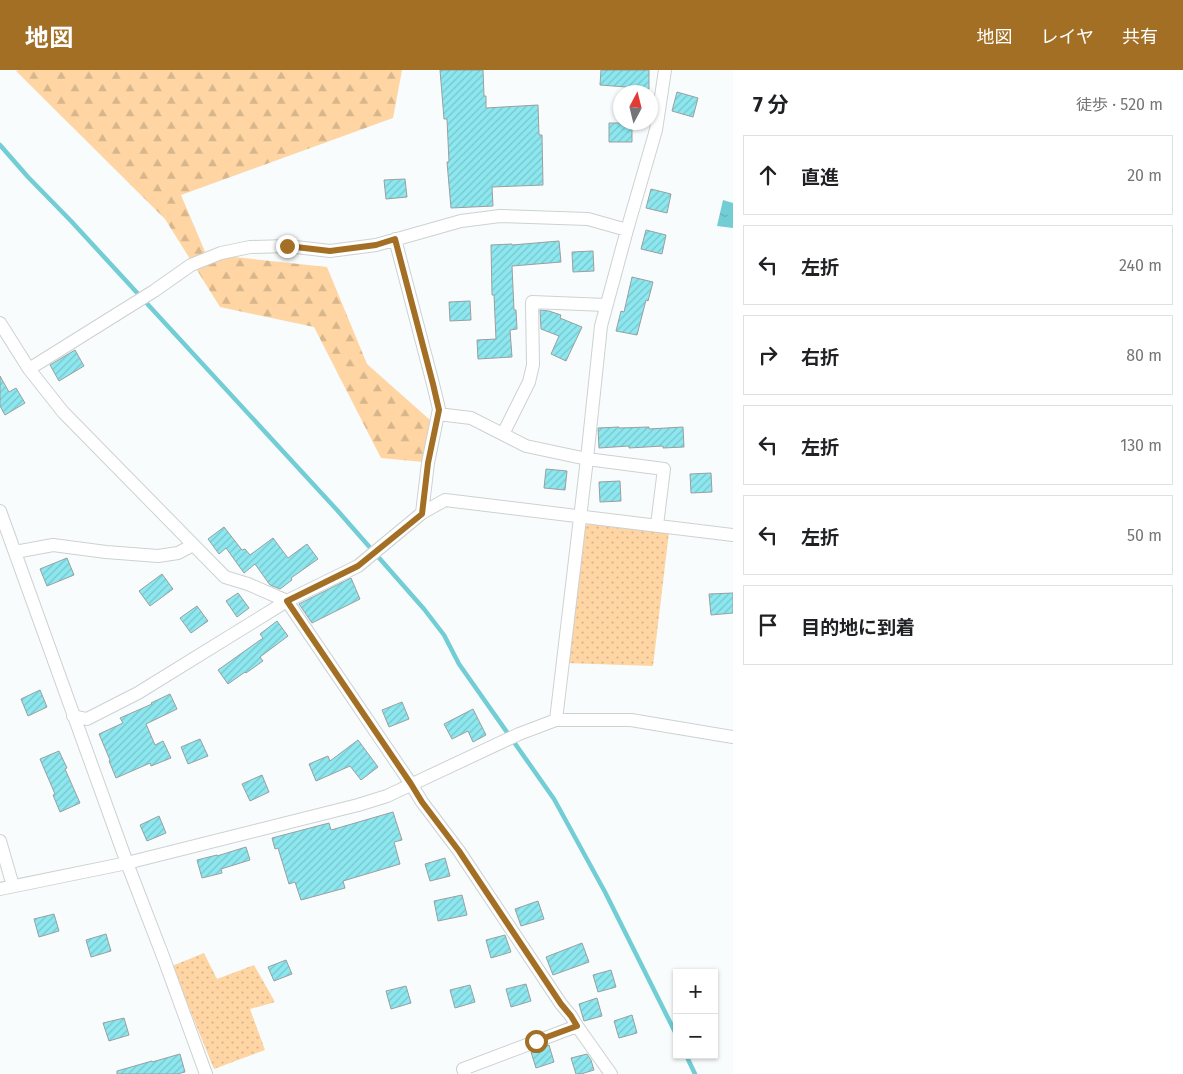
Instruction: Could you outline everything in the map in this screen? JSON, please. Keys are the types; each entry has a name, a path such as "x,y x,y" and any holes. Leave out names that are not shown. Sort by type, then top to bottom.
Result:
{"street":[{"path":"556,720 600,333 656,130 664,70"},
{"path":"29,369 154,291 191,265 221,254 250,247 287,246 330,251 376,245 461,221 500,216 588,219 627,230"},
{"path":"395,239 439,410 428,463 422,514"},
{"path":"503,434 529,382 533,364 532,302 606,306"},
{"path":"0,322 29,369 63,412 225,577 248,584 287,601 422,802 459,851 610,1074"},
{"path":"438,414 470,418 526,446 587,459 664,469 657,526"},
{"path":"73,716 87,719 138,693 287,601 358,566 422,514 444,500 733,535"},
{"path":"0,511 73,716 206,1074"},
{"path":"15,552 53,545 158,556 178,553 193,545"},
{"path":"0,889 127,863 358,805 387,796 519,734 556,720 631,720 733,737"},
{"path":"0,841 13,886"},
{"path":"465,1074 463,1070 577,1026"}],"green space":[{"path":"402,70 393,118 181,195 206,254 327,267 367,364 430,420 423,462 381,458 314,327 220,307 165,219 16,71"},
{"path":"589,523 669,532 653,666 565,663 583,529"},
{"path":"204,953 217,979 254,965 275,1002 250,1009 265,1050 214,1069 172,966"}],"water":[{"path":"723,200 733,203 733,228 717,226"}],"building":[{"path":"440,70 483,70 486,108 538,105 539,135 542,135 543,185 492,187 493,206 451,208 447,162 449,162 447,119 444,119"},
{"path":"601,70 649,70 649,85 600,85"},
{"path":"677,92 698,98 693,117 672,111"},
{"path":"609,123 613,123 613,130 632,130 632,142 609,142"},
{"path":"405,179 407,197 386,199 384,180"},
{"path":"651,189 671,194 667,213 646,208"},
{"path":"646,230 666,235 662,254 641,249"},
{"path":"559,241 561,262 512,266 517,329 510,330 512,357 478,359 477,340 496,339 494,295 492,295 491,245"},
{"path":"593,251 594,271 573,272 572,252"},
{"path":"632,277 653,282 637,335 616,331 621,311 624,312"},
{"path":"470,301 471,320 450,321 449,302"},
{"path":"540,310 561,315 560,318 582,327 566,361 551,354 559,336 541,329"},
{"path":"75,350 84,366 59,381 50,365"},
{"path":"0,376 9,392 16,388 25,403 5,415 0,406"},
{"path":"649,427 649,429 683,427 684,447 629,448 629,446 599,448 598,428"},
{"path":"546,469 567,471 565,490 544,488"},
{"path":"711,473 712,492 691,493 690,474"},
{"path":"620,481 621,501 600,502 599,482"},
{"path":"224,527 242,550 245,549 250,555 273,538 288,558 307,544 318,559 291,578 292,580 280,589 270,585 255,564 244,573 226,548 219,554 208,539"},
{"path":"67,558 74,575 47,586 40,569"},
{"path":"162,574 173,589 150,606 139,591"},
{"path":"351,578 360,599 312,623 299,604"},
{"path":"238,593 249,608 237,617 226,601"},
{"path":"733,593 733,613 711,615 709,594"},
{"path":"197,606 208,621 191,633 180,618"},
{"path":"277,621 288,636 260,657 263,661 228,684 218,670 263,638 260,634"},
{"path":"40,690 47,707 28,716 21,699"},
{"path":"170,694 177,709 146,724 155,745 163,741 171,758 151,766 150,763 116,778 99,734 123,723 120,718"},
{"path":"402,702 409,719 389,727 382,710"},
{"path":"473,709 486,735 473,742 468,731 452,739 444,724"},
{"path":"200,739 208,756 188,764 181,747"},
{"path":"358,740 378,767 361,780 350,766 316,781 309,764 328,756 330,761"},
{"path":"59,751 80,803 60,812 53,795 55,794 40,759"},
{"path":"262,775 269,792 250,801 242,784"},
{"path":"393,812 402,840 394,842 400,864 343,881 345,888 301,900 295,882 289,884 278,848 275,849 272,838 329,823 331,830"},
{"path":"159,816 166,833 147,841 140,825"},
{"path":"246,847 250,860 221,869 222,873 202,878 197,860"},
{"path":"445,858 450,876 430,881 425,864"},
{"path":"462,895 467,915 438,921 434,901"},
{"path":"538,901 544,919 521,926 515,909"},
{"path":"54,914 59,931 39,937 34,919"},
{"path":"106,934 111,951 91,957 86,940"},
{"path":"505,935 511,952 491,958 486,940"},
{"path":"582,943 589,962 553,975 546,957"},
{"path":"286,960 292,974 274,981 268,967"},
{"path":"611,970 616,987 598,992 593,975"},
{"path":"526,984 531,1001 511,1007 506,989"},
{"path":"470,985 475,1002 455,1008 450,990"},
{"path":"406,986 411,1003 391,1009 386,991"},
{"path":"597,998 602,1016 584,1021 579,1004"},
{"path":"632,1015 637,1033 619,1038 614,1021"},
{"path":"124,1018 129,1035 109,1041 103,1023"},
{"path":"549,1045 554,1062 536,1068 531,1052"},
{"path":"180,1054 185,1072 177,1074 117,1074 117,1071"},
{"path":"587,1054 594,1070 576,1074 571,1058"}],"waterway":[{"path":"0,145 337,510 424,609 444,635 459,664 554,799 605,892 673,1028"},
{"path":"688,1059 695,1074"}],"route":[{"path":"287,246 330,251 376,245 395,239 439,410 428,463 422,514 358,566 287,601 422,802 459,851 577,1026 536,1041"}]}
